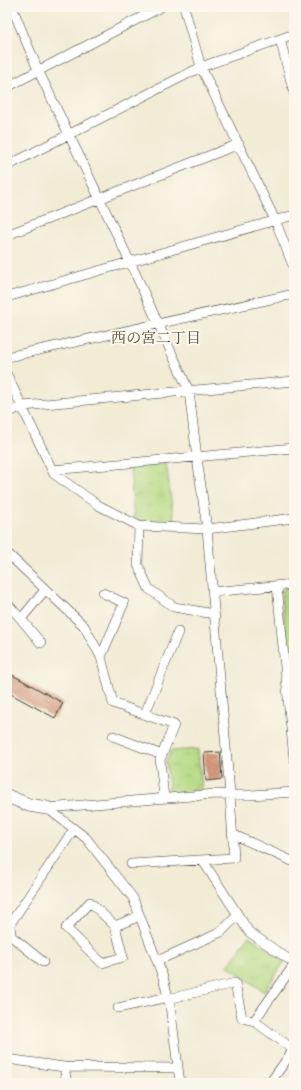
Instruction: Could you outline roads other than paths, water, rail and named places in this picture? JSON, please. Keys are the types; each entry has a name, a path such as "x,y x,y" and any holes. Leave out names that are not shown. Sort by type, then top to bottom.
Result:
{"street":[{"path":"7,14 11,7"},
{"path":"11,7 38,70 190,391 196,458 207,529 230,794 234,858 131,864"},
{"path":"7,88 38,70 161,7"},
{"path":"184,7 201,67 275,220 294,268"},
{"path":"7,166 201,67 294,34"},
{"path":"280,39 294,93"},
{"path":"7,235 239,144"},
{"path":"7,297 294,215"},
{"path":"7,357 159,325 294,294"},
{"path":"7,375 54,474 98,505 138,526 207,529 294,518"},
{"path":"7,413 23,406 294,381"},
{"path":"52,470 294,448"},
{"path":"138,526 138,565 149,589 174,608 214,614"},
{"path":"7,553 84,626 101,657 113,703 174,725 160,760 164,798"},
{"path":"212,592 294,584"},
{"path":"277,586 294,759"},
{"path":"21,619 45,590"},
{"path":"101,657 124,603 103,594"},
{"path":"7,603 41,643"},
{"path":"145,714 178,632"},
{"path":"113,736 162,755"},
{"path":"7,796 29,805 47,808 164,798 294,792"},
{"path":"47,808 86,838 133,898 157,961 168,998 180,1083"},
{"path":"43,962 11,936 10,924 74,829"},
{"path":"232,834 294,862"},
{"path":"203,861 249,932 294,964 254,1021"},
{"path":"90,902 115,926 123,957 102,963 66,928 90,902"},
{"path":"157,961 221,932 238,915"},
{"path":"115,926 140,916"},
{"path":"118,1008 235,983 242,1018 254,1021 294,1050 270,1083"},
{"path":"7,1059 64,1067 178,1068"},
{"path":"64,1067 67,1083"}],"district":[{"name":"西の宮二丁目","path":"156,338"}]}
